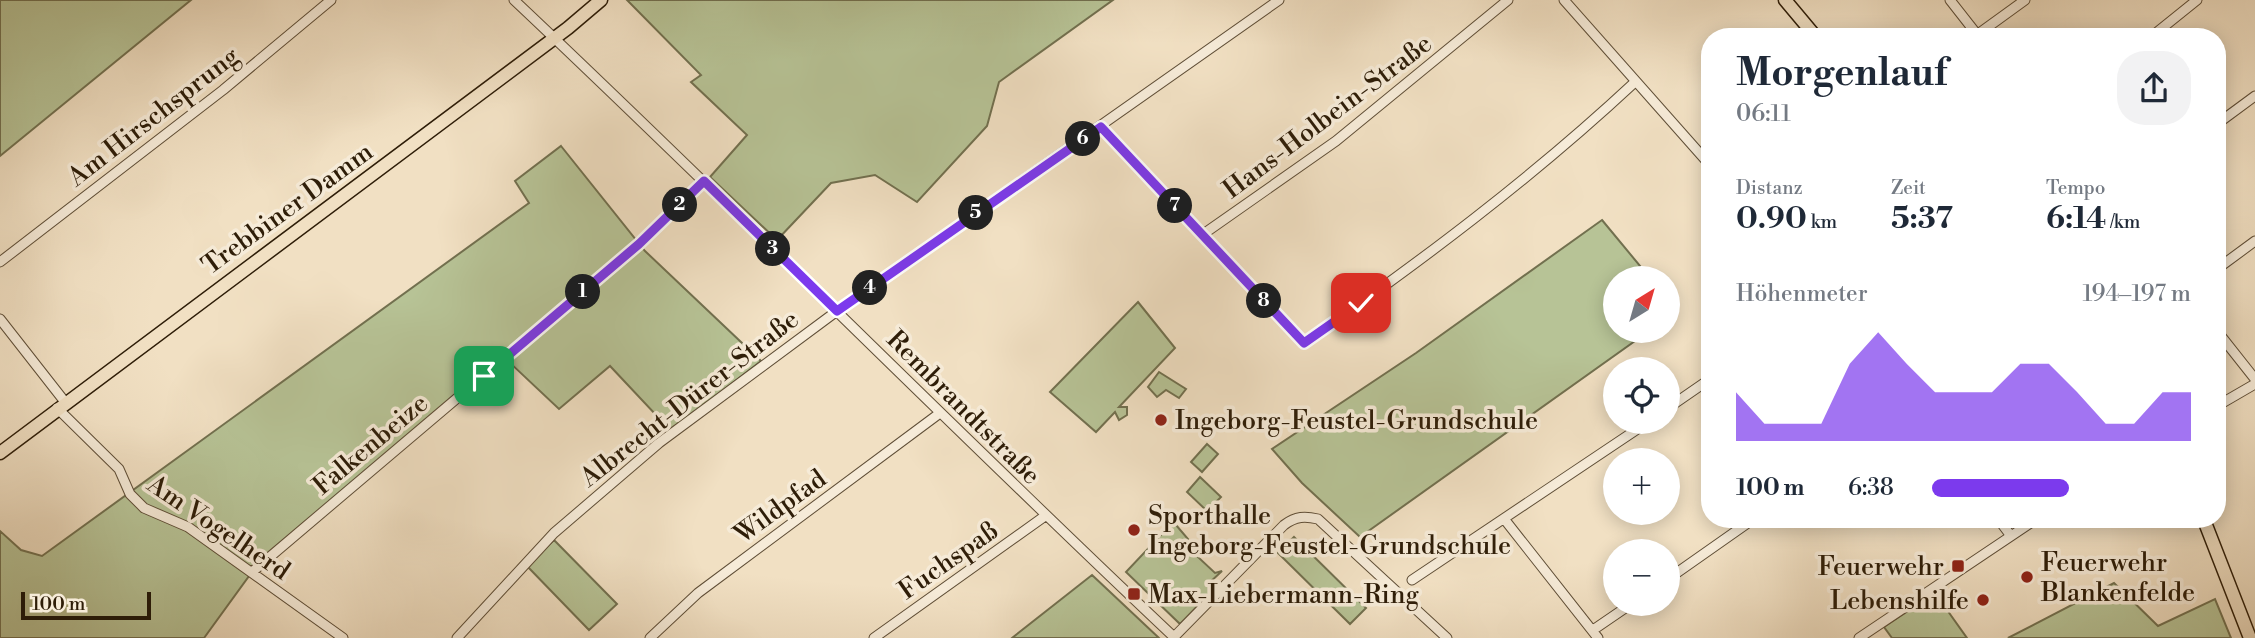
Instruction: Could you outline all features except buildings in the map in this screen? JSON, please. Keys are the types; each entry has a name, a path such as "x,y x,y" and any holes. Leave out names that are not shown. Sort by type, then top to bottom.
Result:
{"main road":[{"name":"Trebbiner Damm","path":"0,453 555,38 601,0"},
{"path":"1785,0 1808,28"},
{"path":"2207,528 2250,638"}],"street":[{"name":"Am Hirschsprung","path":"0,262 223,90 331,0"},
{"name":"Rembrandtstraße","path":"514,0 1174,638"},
{"name":"Albrecht-Dürer-Straße","path":"457,638 554,533 622,473 837,311 1279,0"},
{"name":"Hans-Holbein-Straße","path":"1202,235 1336,141 1508,0"},
{"path":"1564,0 1701,155"},
{"path":"1950,0 1971,28"},
{"path":"1988,28 2025,0"},
{"path":"2162,28 2197,0"},
{"path":"1101,127 1304,343 1419,263 1523,182 1636,82"},
{"path":"2226,117 2255,96"},
{"name":"Falkenbeize","path":"252,572 639,244 704,181"},
{"path":"2226,262 2255,241"},
{"path":"0,318 61,405"},
{"path":"2226,343 2255,382 2226,400"},
{"path":"1680,400 1701,385"},
{"name":"Am Vogelherd","path":"61,405 119,468 130,494 144,508 188,527 343,638"},
{"name":"Wildpfad","path":"650,638 698,593 940,413"},
{"path":"1412,580 1630,434"},
{"name":"Fuchspaß","path":"874,638 1045,516"},
{"path":"1174,638 1284,525 1293,519 1306,516 1318,519 1447,638"},
{"path":"1505,520 1595,634 1617,616"},
{"path":"1680,571 1741,528"},
{"path":"2005,528 2011,536"},
{"path":"1860,638 2023,528"}],"green space":[{"path":"0,0 191,0 0,156"},
{"path":"627,0 1113,0 999,82 987,126 917,202 875,175 831,183 777,240 710,177 747,135 691,82 701,75"},
{"path":"561,146 645,251 761,361 671,431 610,366 559,409 508,361 252,572 204,638 0,638 0,531 21,550 42,556 529,203 515,181"},
{"path":"1602,220 1640,266 1603,266 1603,343 1632,343 1613,357 1603,357 1603,364 1360,537 1302,483 1272,449 1416,353"},
{"path":"1138,302 1175,348 1119,407 1127,407 1127,415 1119,420 1115,412 1096,432 1050,392"},
{"path":"1159,372 1186,389 1179,398 1166,390 1157,397 1148,387"},
{"path":"1207,444 1218,454 1202,472 1191,462"},
{"path":"1200,477 1221,497 1207,511 1187,492"},
{"path":"1170,518 1188,539 1184,544 1215,573 1222,571 1208,584 1213,590 1180,624 1126,572 1162,534"},
{"path":"1294,537 1366,608 1350,624 1278,553"},
{"path":"554,540 617,604 589,630 526,565"},
{"path":"1092,575 1159,638 1012,638"},
{"path":"2114,583 2158,626 2215,599 2231,638 2008,638"},
{"path":"1935,593 1967,638 1892,638 1884,627"}],"place":[{"name":"Ingeborg-Feustel-Grundschule","path":"1161,420"},
{"name":"Sporthalle Ingeborg-Feustel-Grundschule","path":"1134,530"},
{"name":"Feuerwehr","path":"1958,566"},
{"name":"Feuerwehr Blankenfelde","path":"2027,577"},
{"name":"Max-Liebermann-Ring","path":"1134,594"},
{"name":"Lebenshilfe","path":"1983,600"}],"route":[{"path":"484,376 639,244 704,181 837,311 1101,127 1304,343 1361,303"}]}
